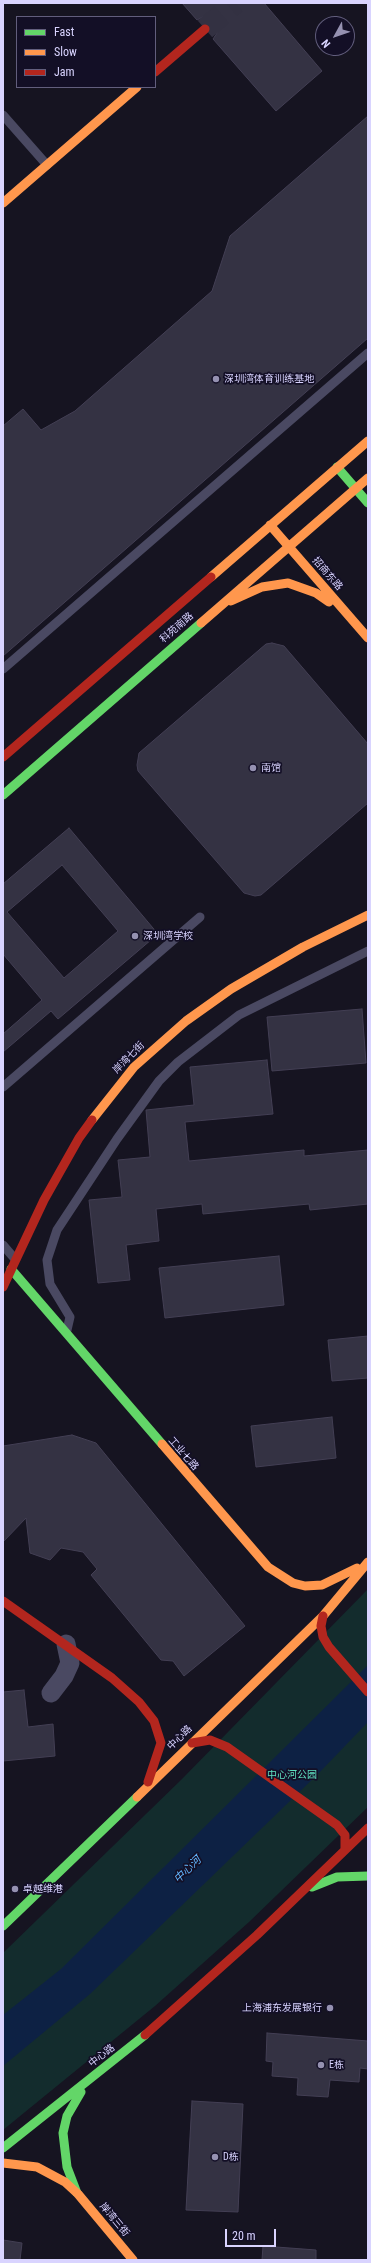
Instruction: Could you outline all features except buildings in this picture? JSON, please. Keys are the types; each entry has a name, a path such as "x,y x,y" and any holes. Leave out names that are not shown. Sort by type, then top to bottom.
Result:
{"main road":[{"path":"156,71 205,29"},
{"path":"3,203 136,88"},
{"name":"科苑南路","path":"3,757 368,441"},
{"path":"337,467 368,503"},
{"name":"科苑南路","path":"3,795 216,608 368,478"},
{"name":"招商东路","path":"270,525 368,638"},
{"path":"216,608 262,587 288,583 316,593 349,617"},
{"path":"352,922 368,911"},
{"path":"352,922 368,915"},
{"name":"岸湾七街","path":"3,1287 44,1200 79,1138 116,1088 134,1067 186,1021 231,989 352,922"},
{"name":"工业七路","path":"11,1269 268,1567 293,1583 305,1586 322,1585 368,1561"},
{"name":"中心路","path":"3,1926 39,1893 323,1616 368,1561"},
{"path":"3,1601 66,1644 112,1678 139,1702 154,1721 161,1742 157,1760 145,1789"},
{"path":"323,1616 321,1626 323,1637 329,1647 368,1692"},
{"path":"192,1743 210,1740 227,1747 337,1825 345,1835 345,1850"},
{"name":"中心路","path":"3,2148 130,2048 303,1891 368,1828"},
{"path":"303,1891 337,1877 368,1876"},
{"path":"78,2194 67,2167 63,2133 67,2116 87,2082"},
{"path":"3,2163 37,2167 65,2182 78,2194"},
{"name":"岸湾三街","path":"78,2194 133,2260"}],"street":[{"path":"51,1693 64,1676 70,1663 66,1644"}],"lane":[{"path":"3,115 47,165"},
{"path":"3,669 368,353"},
{"path":"3,1087 200,917"},
{"path":"66,1334 70,1317 50,1284 47,1260 57,1230 117,1139 159,1081 178,1062 239,1015 368,951"},
{"path":"3,1245 15,1259"}],"green space":[{"name":"中心河公园","path":"368,1589 368,1807 249,1922 155,2006 3,2130 3,1953 182,1779"}],"water":[{"name":"中心河","path":"368,1665 368,1722 318,1774 90,1994 3,2066 3,2015 61,1969"}],"tunnel":[{"path":"205,29 235,3"}],"traffic: fast":[{"path":"337,467 368,503"},
{"path":"3,795 201,623"},
{"path":"11,1269 162,1444"},
{"path":"3,1926 137,1797"},
{"path":"312,1887 337,1877 368,1876"},
{"path":"3,2148 145,2035"},
{"path":"77,2193 67,2167 63,2133 67,2116 81,2092"}],"traffic: slow":[{"path":"3,203 136,88"},
{"path":"211,577 368,441"},
{"path":"201,623 368,478"},
{"path":"270,525 368,638"},
{"path":"231,601 262,587 288,583 316,593 329,602"},
{"path":"92,1120 134,1067 186,1021 231,989 303,947 368,915"},
{"path":"162,1444 268,1567 293,1583 305,1586 322,1585 357,1568"},
{"path":"137,1797 323,1616 368,1562"},
{"path":"3,2163 37,2167 65,2182 78,2194 133,2260"}],"traffic: jam":[{"path":"156,71 205,29"},
{"path":"3,757 211,577"},
{"path":"3,1287 44,1200 79,1138 92,1120"},
{"path":"3,1601 112,1678 139,1702 154,1721 161,1743 148,1782"},
{"path":"323,1616 321,1626 323,1637 329,1647 368,1692"},
{"path":"192,1743 210,1740 227,1747 337,1825 345,1835 345,1850"},
{"path":"145,2035 257,1935 368,1828"}],"place":[{"name":"深圳湾体育训练基地","path":"216,379"},
{"name":"南馆","path":"253,768"},
{"name":"深圳湾学校","path":"135,936"},
{"name":"卓越维港","path":"15,1889"},
{"name":"上海浦东发展银行","path":"330,2008"},
{"name":"E栋","path":"321,2065"},
{"name":"D栋","path":"215,2157"}]}
